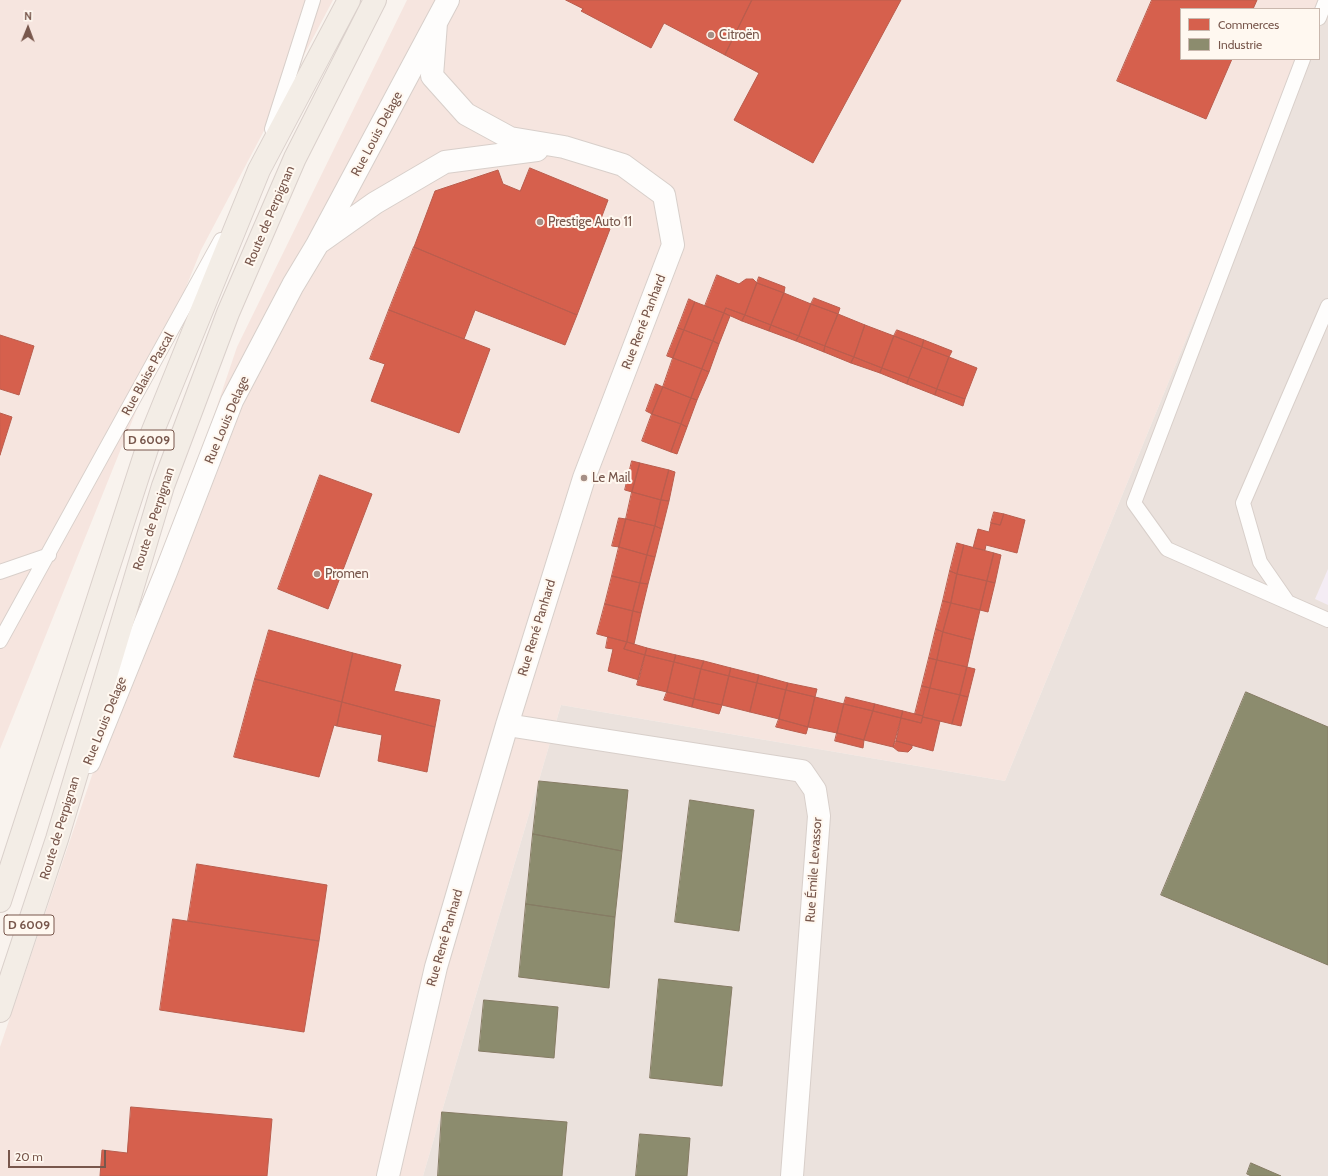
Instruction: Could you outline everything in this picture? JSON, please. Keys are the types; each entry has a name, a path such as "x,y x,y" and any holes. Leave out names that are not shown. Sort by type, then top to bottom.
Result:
{"main road":[{"name":"Route de Perpignan","path":"0,901 152,433 259,170 349,0"},
{"name":"Route de Perpignan","path":"0,1011 57,839 163,486 228,312 295,158 375,0"}],"street":[{"name":"Rue Louis Delage","path":"57,839 166,572 232,401 293,285 317,245 448,0"},
{"name":"Rue René Panhard","path":"388,1176 436,967 507,725 584,478 673,245 664,195 623,165 564,147 510,138 466,114 432,76 436,23"},
{"name":"Rue René Panhard","path":"317,245 375,203 445,162 564,147"},
{"name":"Rue Émile Levassor","path":"507,725 802,771 815,790 819,816 792,1176"}],"lane":[{"name":"Rue Blaise Pascal","path":"0,641 49,555 259,170 313,0"},
{"path":"1320,15 1326,0"},
{"path":"1303,60 1134,503 1167,549 1328,620"},
{"path":"1287,602 1260,562 1243,503 1328,306"},
{"path":"0,572 49,555"}],"shaded area":[{"path":"0,0 333,0 201,250 0,749"},
{"path":"407,0 1325,0 1320,8 1180,8 1180,60 1301,60 1005,781 561,705 423,1176 0,1176 0,1047 237,347"},
{"path":"1328,0 1328,1176 423,1176 561,705 1005,781 1301,60 1320,60 1320,14"},
{"path":"1328,569 1328,605 1315,599"}],"building: Commerces":[{"name":"Citroën","path":"566,0 752,0 725,55 664,23 651,48 581,11 583,9"},
{"path":"752,0 901,0 813,163 734,120 759,73 725,55"},
{"path":"1152,0 1257,0 1253,8 1180,8 1180,60 1232,60 1206,119 1117,81"},
{"path":"530,168 608,200 599,224 610,229 577,315 414,247 435,191 498,170 503,184 520,191"},
{"path":"414,247 577,315 565,345 475,310 464,339 389,310"},
{"path":"717,275 739,284 746,279 753,279 757,283 745,315 726,308 724,313 705,306"},
{"path":"759,277 785,287 784,293 757,283"},
{"path":"757,283 784,293 771,325 745,315"},
{"path":"784,293 811,304 799,336 771,325"},
{"path":"814,298 840,308 838,314 811,304"},
{"path":"689,299 695,302 684,330 678,328"},
{"path":"695,302 724,313 713,341 684,330"},
{"path":"811,304 838,314 825,346 799,336"},
{"path":"726,308 745,315 742,321 724,313"},
{"path":"389,310 490,349 459,433 371,401 385,364 370,359"},
{"path":"724,313 730,316 719,344 713,341"},
{"path":"838,314 865,325 854,357 825,346"},
{"path":"745,315 771,325 769,331 742,321"},
{"path":"771,325 799,336 796,341 769,331"},
{"path":"865,325 894,336 882,368 854,357"},
{"path":"678,328 684,330 673,358 667,356"},
{"path":"684,330 713,341 702,369 673,358"},
{"path":"897,330 924,340 922,347 894,336"},
{"path":"0,335 34,346 19,395 0,389"},
{"path":"799,336 825,346 824,352 796,341"},
{"path":"894,336 922,347 909,378 882,368"},
{"path":"924,340 952,351 949,357 922,347"},
{"path":"713,341 719,344 709,372 702,369"},
{"path":"825,346 854,357 851,363 824,352"},
{"path":"922,347 949,357 937,389 909,378"},
{"path":"854,357 882,368 880,373 851,363"},
{"path":"949,357 977,368 965,399 937,389"},
{"path":"673,358 702,369 691,398 663,387"},
{"path":"882,368 909,378 907,384 880,373"},
{"path":"702,369 709,372 697,400 691,398"},
{"path":"909,378 937,389 935,395 907,384"},
{"path":"656,384 663,387 652,414 646,411"},
{"path":"663,387 691,398 681,424 652,414"},
{"path":"937,389 965,399 963,406 935,395"},
{"path":"691,398 697,400 687,427 681,424"},
{"path":"0,413 12,417 0,455"},
{"path":"652,414 681,424 671,452 642,441"},
{"path":"681,424 687,427 677,454 671,452"},
{"path":"632,461 640,463 632,492 625,490"},
{"path":"640,463 669,470 661,500 632,492"},
{"path":"669,470 675,472 669,501 661,500"},
{"path":"320,475 372,494 328,609 278,589"},
{"path":"632,492 661,500 655,526 626,519"},
{"path":"661,500 669,501 662,529 655,526"},
{"path":"994,512 1004,514 1000,525 991,523"},
{"path":"1004,514 1025,520 1017,553 986,545 985,550 973,548 978,529 989,532 991,523 1000,525"},
{"path":"619,518 626,519 619,547 612,546"},
{"path":"626,519 655,526 647,555 619,547"},
{"path":"655,526 662,529 655,557 647,555"},
{"path":"957,543 964,545 957,574 950,571"},
{"path":"964,545 994,553 987,581 957,574"},
{"path":"619,547 647,555 640,583 612,576"},
{"path":"994,553 1001,555 995,583 987,581"},
{"path":"647,555 655,557 648,584 640,583"},
{"path":"950,571 957,574 951,603 943,601"},
{"path":"957,574 987,581 980,610 951,603"},
{"path":"612,576 640,583 633,611 605,604"},
{"path":"987,581 995,583 988,612 980,610"},
{"path":"640,583 648,584 641,613 633,611"},
{"path":"943,601 951,603 943,632 936,629"},
{"path":"951,603 980,610 973,640 943,632"},
{"path":"605,604 633,611 627,642 597,634"},
{"path":"633,611 641,613 634,644 627,642"},
{"path":"936,629 943,632 937,660 929,658"},
{"path":"269,630 353,653 342,702 255,679"},
{"path":"943,632 973,640 967,667 937,660"},
{"path":"608,637 627,642 624,649 645,655 639,680 608,671 613,649 606,648"},
{"path":"627,642 647,648 645,655 624,649"},
{"path":"647,648 676,655 674,662 645,655"},
{"path":"353,653 401,665 394,691 440,700 435,727 342,702"},
{"path":"645,655 674,662 667,692 637,685"},
{"path":"676,655 704,661 701,669 674,662"},
{"path":"929,658 937,660 930,688 922,686"},
{"path":"937,660 967,667 960,695 930,688"},
{"path":"704,661 731,668 729,676 701,669"},
{"path":"674,662 701,669 694,699 667,692"},
{"path":"967,667 975,669 968,697 960,695"},
{"path":"731,668 759,675 757,683 729,676"},
{"path":"701,669 729,676 722,705 694,699"},
{"path":"759,675 788,683 786,690 757,683"},
{"path":"729,676 757,683 750,712 722,705"},
{"path":"255,679 342,702 337,726 334,725 319,777 234,757"},
{"path":"757,683 786,690 779,719 750,712"},
{"path":"788,683 817,689 815,697 786,690"},
{"path":"922,686 930,688 923,716 915,714"},
{"path":"930,688 960,695 952,724 923,717"},
{"path":"786,690 815,697 808,727 779,719"},
{"path":"667,692 694,699 692,707 664,700"},
{"path":"960,695 968,697 961,726 952,724"},
{"path":"815,697 844,704 837,733 808,727"},
{"path":"846,697 875,704 873,711 844,704"},
{"path":"694,699 722,705 719,714 692,707"},
{"path":"342,702 435,727 427,772 378,761 382,735 337,726"},
{"path":"844,704 873,711 864,740 837,733"},
{"path":"875,704 903,711 901,718 873,711"},
{"path":"873,711 901,718 893,747 864,740"},
{"path":"903,711 923,716 921,723 901,718"},
{"path":"923,717 940,721 933,751 896,741 901,718 921,723"},
{"path":"779,719 808,727 806,734 776,727"},
{"path":"837,733 864,740 863,748 835,741"},
{"path":"896,741 912,745 912,748 908,752 898,751 893,747"},
{"path":"197,864 327,885 319,941 188,921"},
{"path":"173,919 319,941 304,1032 160,1010"},
{"path":"131,1107 272,1119 267,1176 100,1176 102,1150 127,1153"}],"building: Industrie":[{"path":"1246,692 1328,727 1328,965 1161,895"},
{"path":"539,781 628,790 622,851 533,834"},
{"path":"690,800 754,810 739,931 675,922"},
{"path":"533,834 622,851 615,917 526,904"},
{"path":"526,904 615,917 609,988 519,977"},
{"path":"659,979 732,987 722,1086 650,1078"},
{"path":"484,1000 558,1007 554,1058 479,1051"},
{"path":"442,1112 567,1122 562,1176 438,1176"},
{"path":"640,1134 690,1138 687,1176 636,1176"},
{"path":"1251,1163 1281,1176 1251,1176 1247,1174"}],"place":[{"name":"Citroën","path":"711,35"},
{"name":"Prestige Auto 11","path":"540,222"},
{"name":"Le Mail","path":"584,478"},
{"name":"Promen","path":"317,574"}]}
